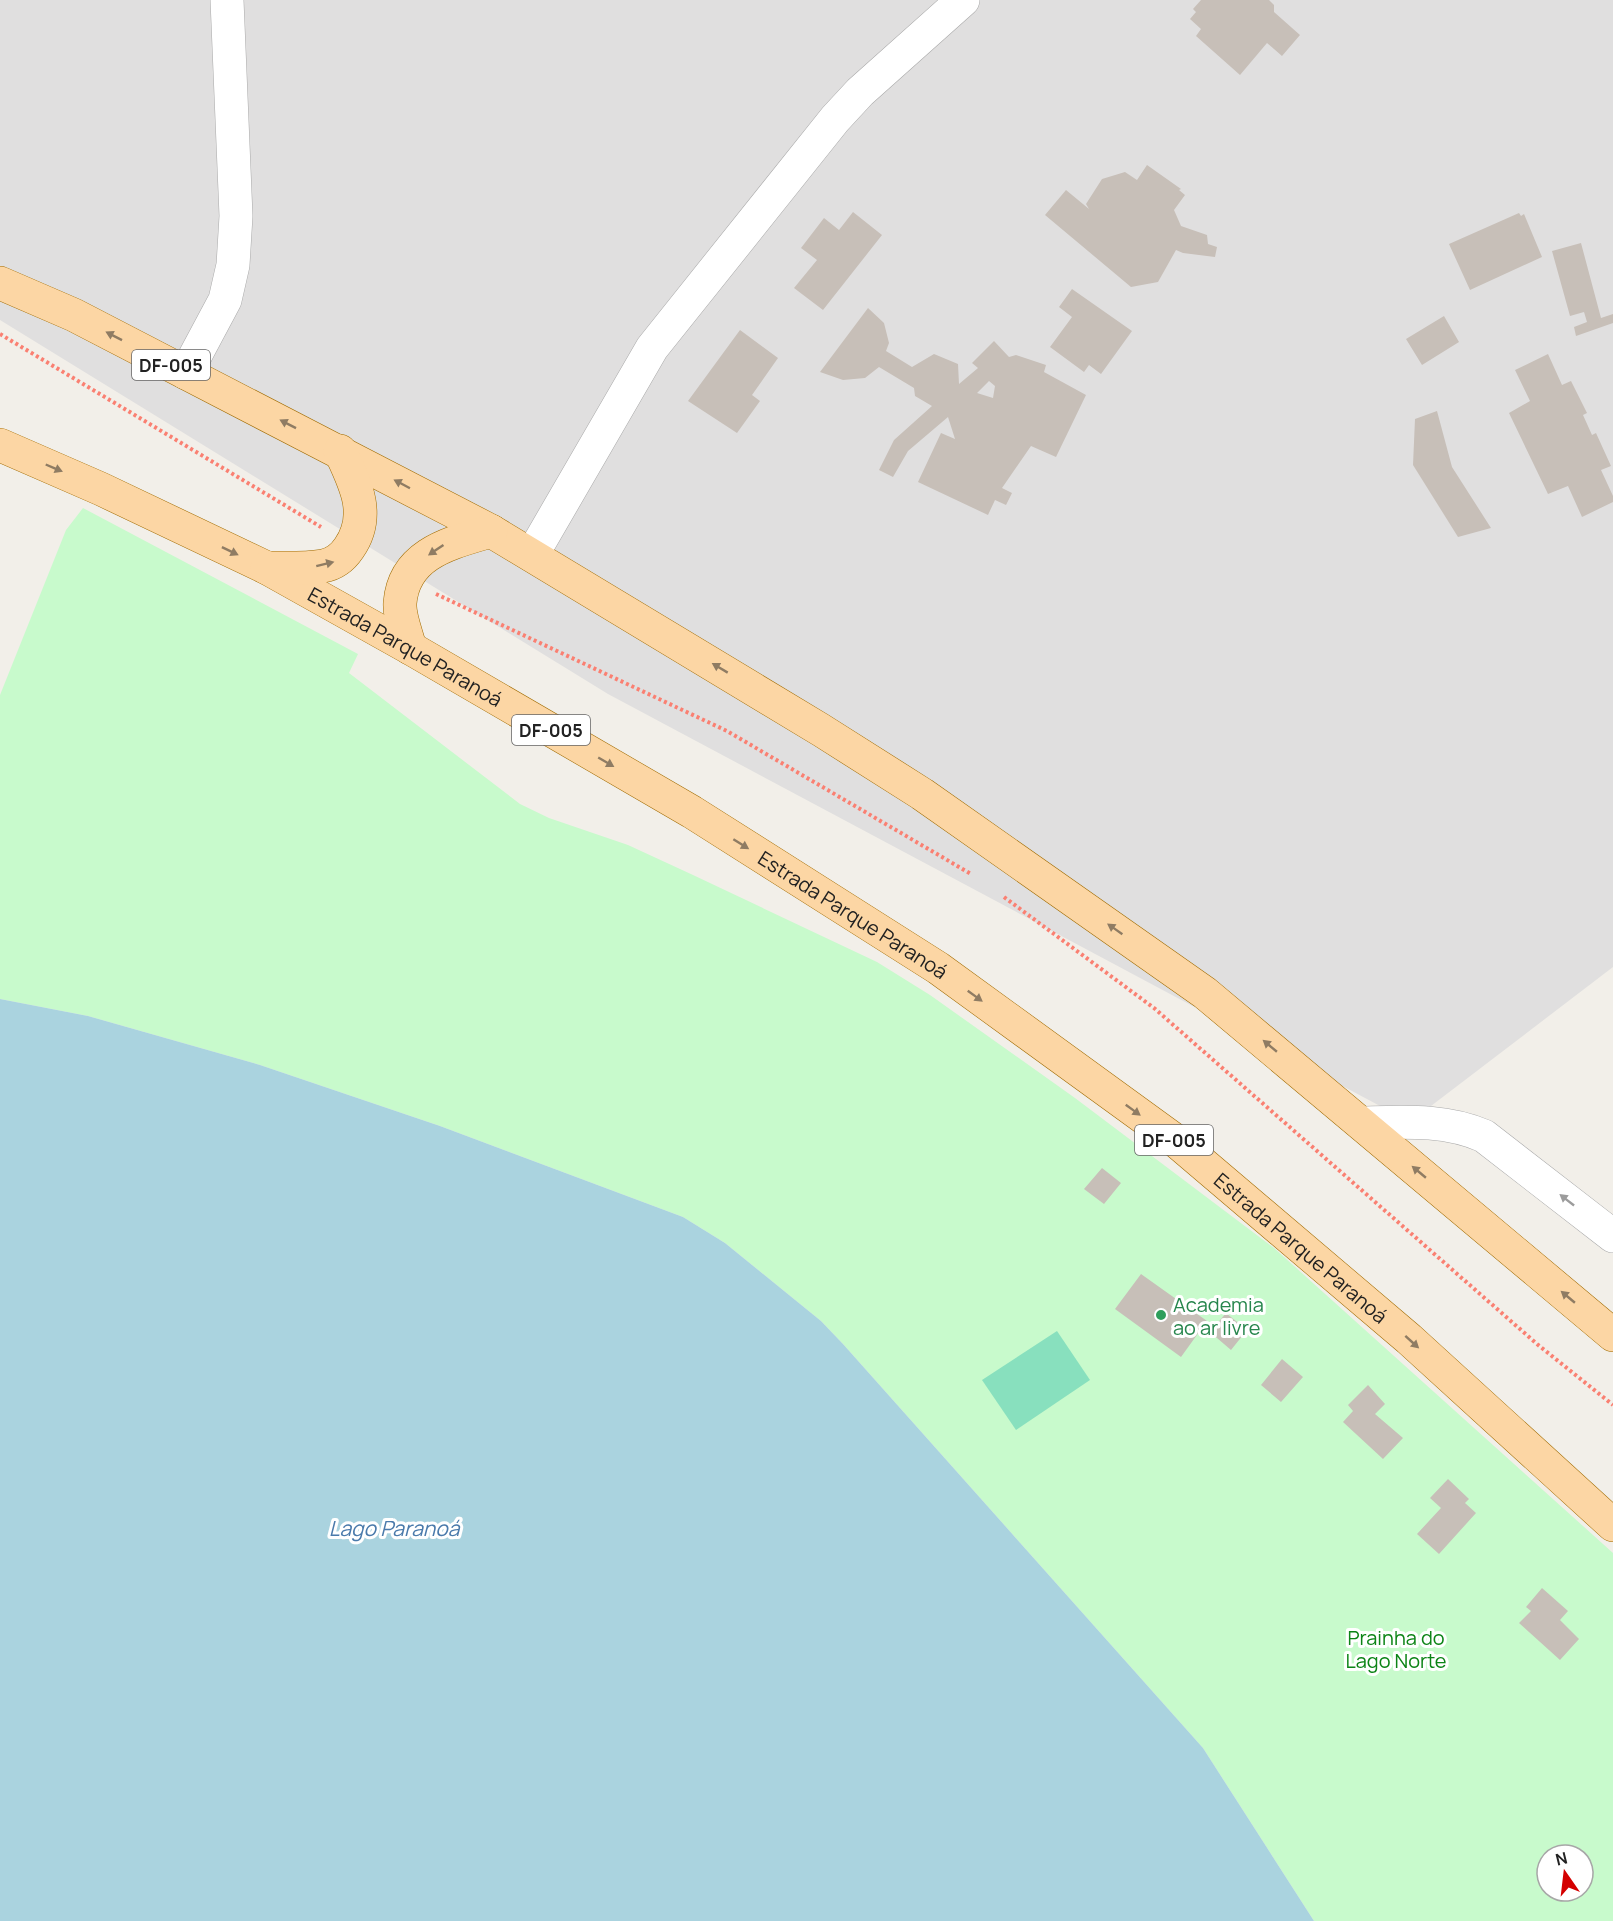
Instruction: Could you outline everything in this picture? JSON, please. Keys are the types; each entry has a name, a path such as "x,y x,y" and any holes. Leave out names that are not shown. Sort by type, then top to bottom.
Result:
{"main road":[{"name":"DF-005","path":"0,283 74,315 340,451 490,531 922,794 1205,993 1613,1335"},
{"name":"Estrada Parque Paranoá","path":"0,445 101,489 267,568 410,648 692,812 938,968 1176,1141 1409,1339 1613,1525"},
{"path":"267,568 325,566 341,558 351,546 362,511 356,485 340,451"},
{"path":"410,648 400,604 406,580 414,566 442,545 490,531"}],"street":[{"path":"186,373 225,300 233,265 236,216 227,0"},
{"path":"532,555 624,393 676,315 835,119 860,92 963,0"},
{"path":"1361,1124 1433,1123 1462,1126 1484,1136 1613,1236"}],"path":[{"path":"0,334 351,546"},
{"path":"406,580 727,731 977,877"},
{"path":"996,891 1154,1008 1537,1344 1613,1405"}],"shaded area":[{"path":"0,0 1613,0 1613,967 1410,1122 608,694 0,320"}],"green space":[{"name":"Prainha do Lago Norte","path":"83,508 358,654 349,673 520,804 549,818 628,845 877,962 930,995 1075,1098 1274,1248 1613,1553 1613,1921 1314,1921 1203,1748 843,1344 821,1321 725,1243 683,1217 440,1126 260,1065 88,1016 0,999 0,695 66,530"},
{"path":"1057,1331 1090,1380 1016,1430 982,1380"}],"water":[{"name":"Lago Paranoá","path":"0,999 88,1016 260,1065 440,1126 683,1217 725,1243 821,1321 843,1344 1203,1748 1314,1921 0,1921"}],"building":[{"path":"1201,0 1269,0 1274,5 1274,12 1300,35 1282,56 1267,43 1240,75 1196,36 1201,29 1190,19 1196,12 1193,9"},
{"path":"1147,165 1181,189 1179,190 1185,195 1174,210 1181,226 1207,235 1208,244 1217,247 1215,257 1176,250 1158,282 1131,287 1045,215 1066,190 1089,209 1086,204 1102,179 1125,172 1137,180"},
{"path":"853,212 882,235 823,310 794,288 817,260 801,248 824,218 839,230"},
{"path":"1519,213 1521,216 1524,214 1542,257 1470,290 1449,244"},
{"path":"1581,243 1601,318 1613,314 1613,323 1576,336 1574,327 1587,322 1584,312 1570,316 1552,251"},
{"path":"1072,289 1132,331 1101,374 1089,365 1084,372 1050,347 1072,317 1059,307"},
{"path":"868,308 884,323 889,343 886,351 912,367 934,354 958,364 959,384 978,368 972,363 994,341 1009,357 1016,355 1046,365 1044,372 1086,395 1056,457 1031,446 1002,488 1012,493 1006,505 995,500 988,515 918,482 941,433 955,439 948,417 908,451 893,477 879,470 894,440 932,406 915,396 914,388 879,367 865,378 843,380 820,372","holes":["989,381 995,386 993,398 977,393"]},
{"path":"1444,316 1459,342 1422,365 1406,339"},
{"path":"740,330 778,358 752,395 760,401 737,433 688,401"},
{"path":"1548,354 1562,385 1571,381 1587,413 1583,415 1592,435 1596,433 1611,466 1601,470 1613,496 1613,502 1582,517 1568,486 1548,494 1509,413 1530,401 1515,370"},
{"path":"1437,411 1452,467 1491,528 1458,537 1413,465 1415,419"},
{"path":"1102,1168 1121,1183 1104,1204 1084,1189"},
{"name":"Academia ao ar livre","path":"1141,1274 1207,1321 1181,1357 1115,1309"},
{"path":"1226,1313 1247,1330 1231,1350 1210,1332"},
{"path":"1282,1359 1303,1377 1281,1402 1261,1385"},
{"path":"1368,1385 1385,1404 1375,1414 1403,1438 1383,1459 1343,1422 1353,1411 1348,1405"},
{"path":"1448,1479 1469,1499 1465,1503 1476,1513 1439,1554 1417,1534 1441,1508 1430,1498"},
{"path":"1542,1588 1568,1611 1560,1620 1579,1639 1560,1660 1519,1623 1531,1611 1526,1607"}],"place":[{"name":"Academia ao ar livre","path":"1161,1315"}]}
